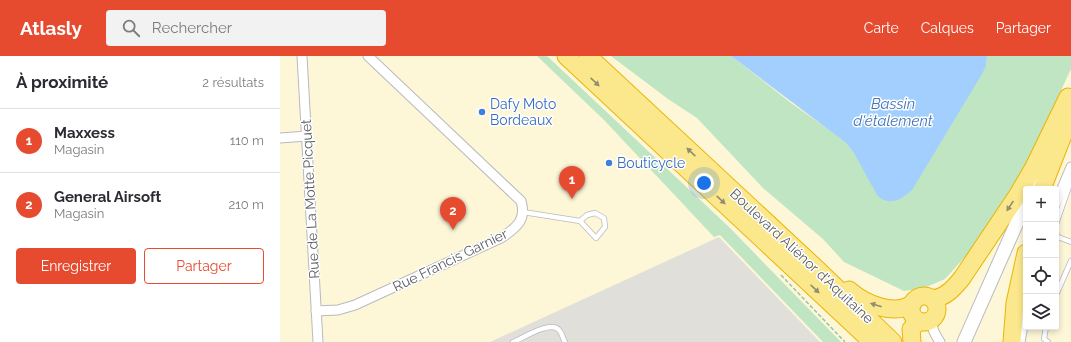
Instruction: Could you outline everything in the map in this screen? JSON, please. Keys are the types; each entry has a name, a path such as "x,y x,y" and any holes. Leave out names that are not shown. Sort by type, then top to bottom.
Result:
{"highway":[{"name":"Boulevard Aliénor d'Aquitaine","path":"566,56 872,342"},
{"name":"Boulevard Aliénor d'Aquitaine","path":"588,56 817,269 893,342"},
{"path":"817,269 829,272 853,294 866,302 881,307 899,310 913,303 922,296 933,299 943,296 953,289 1017,196 1070,99"},
{"path":"1043,186 1071,115"},
{"path":"1012,342 1015,302 1025,258"},
{"path":"912,342 911,329 926,320 937,310 933,299"},
{"path":"913,303 913,315 926,320"}],"street":[{"name":"Rue de La Motte Picquet","path":"302,56 318,342"},
{"path":"368,56 511,190 521,201 523,212"},
{"path":"1033,186 1057,133 1070,99"},
{"path":"280,138 307,136"},
{"path":"1059,196 1071,167"},
{"path":"964,342 1023,209"},
{"name":"Rue Francis Garnier","path":"316,311 338,310 356,305 487,245 514,230 520,222 523,212"},
{"path":"926,320 930,334 936,342"},
{"path":"926,320 932,324 934,332 940,342"},
{"path":"1020,342 1023,326"}],"lane":[{"path":"592,56 607,74"},
{"path":"1057,222 1071,181"},
{"path":"523,212 580,222 596,238 605,228 604,218 596,213 587,215 580,222"},
{"path":"1059,236 1071,242"},
{"path":"1056,294 1071,260"},
{"path":"513,342 545,327 554,327 559,330 565,342"},
{"path":"1046,330 1044,339 1048,342"}],"shaded area":[{"path":"280,56 1071,56 1071,342 280,342"},
{"path":"719,237 820,342 490,342"}],"green space":[{"path":"537,56 547,56 729,227 841,342 823,342 720,235 714,237 604,120"},
{"path":"611,56 731,56 791,103 835,134 845,142 854,153 986,66 987,56 1071,56 1071,69 1025,167 973,248 945,279 924,288 904,291 844,262 823,239 763,188 697,118 668,99"}],"water":[{"name":"Bassin d'étalement","path":"731,56 987,56 986,66 982,74 912,190 904,197 895,201 886,201 877,195 854,153 845,142"}],"place":[{"name":"Dafy Moto Bordeaux","path":"482,112"},
{"name":"Bouticycle","path":"609,163"},
{"name":"Maxxess","path":"572,199"},
{"name":"General Airsoft","path":"453,230"}]}
